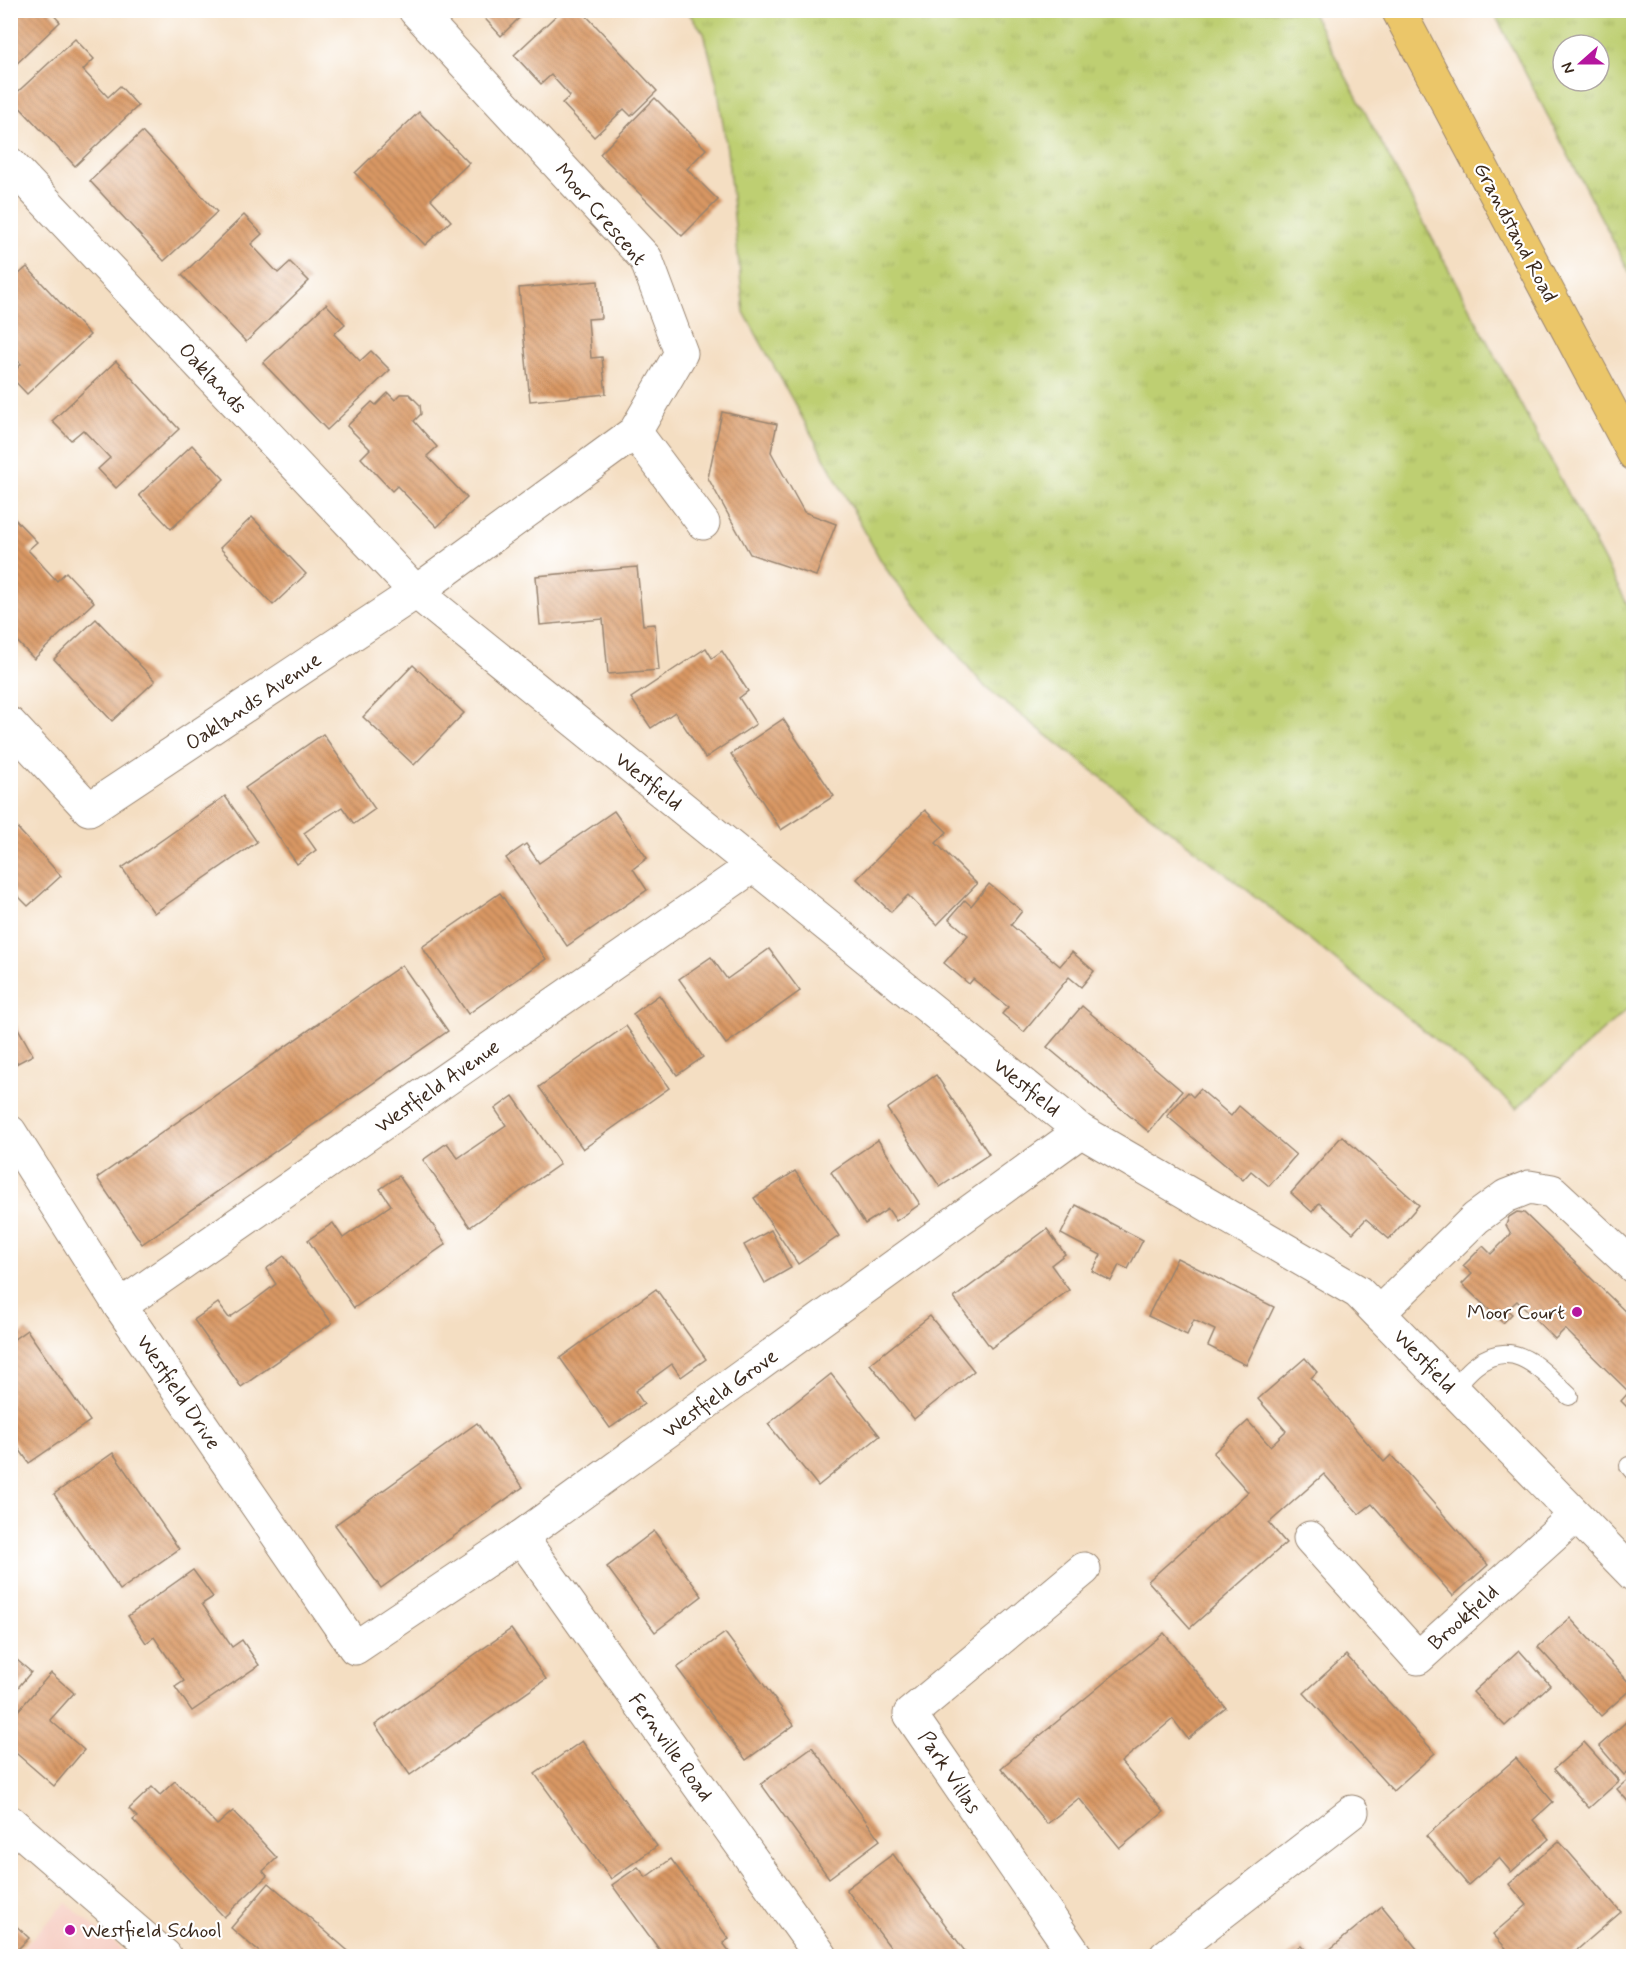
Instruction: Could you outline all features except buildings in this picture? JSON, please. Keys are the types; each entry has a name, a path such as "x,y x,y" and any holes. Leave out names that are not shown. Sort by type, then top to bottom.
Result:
{"main road":[{"name":"Grandstand Road","path":"1398,10 1634,454"}],"street":[{"name":"Moor Crescent","path":"416,10 646,259 681,353 635,432 416,592"},
{"name":"Oaklands","path":"10,164 416,592"},
{"path":"635,432 703,523"},
{"name":"Oaklands Avenue","path":"10,724 89,809 416,592"},
{"name":"Westfield","path":"416,592 1081,1131 1358,1292 1634,1575"},
{"name":"Westfield Avenue","path":"120,1306 753,866"},
{"name":"Westfield Grove","path":"355,1648 521,1537 1081,1131"},
{"name":"Westfield Drive","path":"10,1132 120,1306 355,1648"},
{"path":"1378,1313 1476,1218 1506,1196 1529,1188 1552,1191 1634,1267"},
{"name":"Brookfield","path":"1310,1538 1418,1658 1575,1516"},
{"name":"Fernville Road","path":"521,1537 821,1956"},
{"name":"Park Villas","path":"1076,1956 910,1714 1084,1569"},
{"path":"1166,1956 1352,1812"},
{"path":"10,1822 165,1956"}],"lane":[{"path":"1452,1389 1475,1366 1492,1355 1507,1353 1529,1359 1569,1396"}],"shaded area":[{"name":"Westfield School","path":"66,1903 130,1956 15,1956"}],"green space":[{"path":"687,11 1311,11 1633,615 1633,1004 1517,1108 1274,911 986,688 891,576 744,312 727,150 717,84 704,33"},
{"path":"1493,11 1633,11 1633,279"}],"place":[{"name":"Moor Court","path":"1577,1312"},
{"name":"Westfield School","path":"70,1930"}]}
